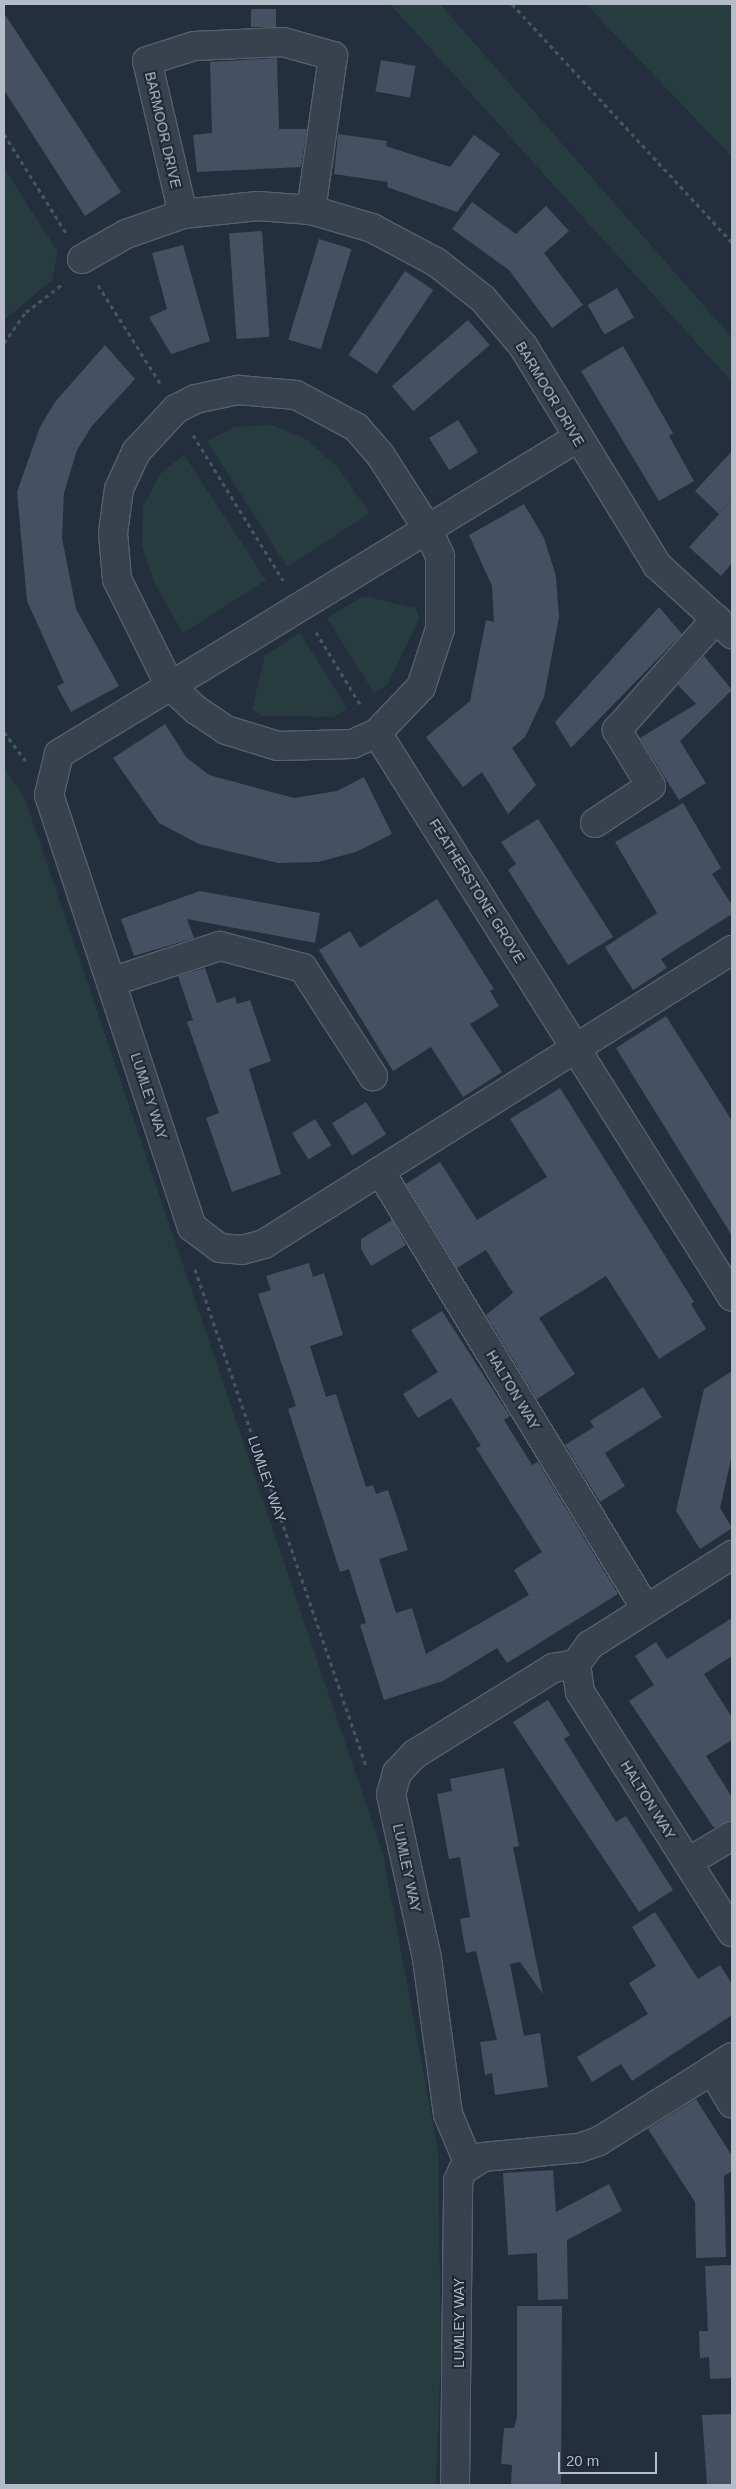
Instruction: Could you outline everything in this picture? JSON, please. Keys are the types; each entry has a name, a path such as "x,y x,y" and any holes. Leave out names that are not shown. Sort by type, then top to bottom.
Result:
{"street":[{"name":"BARMOOR DRIVE","path":"183,214 147,62 194,46 283,42 333,56 311,210"},
{"name":"BARMOOR DRIVE","path":"78,268 126,234 183,214 258,206 311,210 372,228 436,262 482,299 523,346 577,438 657,565 724,626 616,730 651,786 595,822"},
{"path":"238,390 296,396 330,410 356,428 381,456 427,528 440,556 442,581 434,652 421,687 405,710 378,733 332,748 261,742 226,730 170,686 117,579 112,533 119,489 136,452 176,409 204,396 238,390"},
{"path":"170,686 577,438"},
{"name":"LUMLEY WAY","path":"170,686 59,754 50,778 49,795 192,1227 209,1244"},
{"name":"FEATHERSTONE GROVE","path":"378,733 732,1297"},
{"path":"111,982 220,946 304,968 373,1076"},
{"path":"209,1244 242,1250 264,1244 732,950"},
{"name":"HALTON WAY","path":"380,1171 646,1609"},
{"path":"397,1773 415,1754 553,1668 576,1664 590,1644 732,1555"},
{"name":"HALTON WAY","path":"576,1664 580,1692 732,1932"},
{"name":"LUMLEY WAY","path":"397,1773 391,1794 427,1958 448,2114 469,2164 458,2181 455,2485"},
{"path":"688,1862 732,1836"},
{"path":"469,2164 483,2157 579,2148 637,2116 722,2064 732,2103"}],"path":[{"path":"512,4 732,242"},
{"path":"4,343 26,312 78,268"},
{"path":"176,409 378,733"},
{"name":"LUMLEY WAY","path":"209,1244 190,1256 373,1786 397,1773"}],"green space":[{"path":"390,4 440,4 732,338 732,382"},
{"path":"586,4 732,4 732,157"},
{"path":"4,168 58,252 52,280 4,320"},
{"path":"272,425 308,440 337,467 370,513 287,567 207,441 235,427"},
{"path":"184,455 266,580 183,633 155,584 142,546 143,507 160,474"},
{"path":"363,596 416,608 419,619 387,685 374,693 327,618"},
{"path":"300,633 347,708 334,717 261,716 252,709 265,655"},
{"path":"4,768 25,799 383,1854 438,2151 441,2354 436,2485 4,2485"}],"building":[{"path":"251,9 276,9 276,27 251,27"},
{"path":"4,13 121,192 85,216 4,90"},
{"path":"277,58 279,129 307,129 301,167 197,172 193,135 212,133 210,62"},
{"path":"381,60 415,66 410,98 375,92"},
{"path":"338,134 387,141 386,146 450,167 474,135 500,154 457,212 387,187 388,182 334,174"},
{"path":"472,202 516,234 546,206 569,231 544,253 583,305 552,328 509,270 452,229"},
{"path":"262,231 269,337 236,339 229,233"},
{"path":"319,239 352,249 321,349 288,339"},
{"path":"183,245 210,341 171,354 149,317 167,309 152,253"},
{"path":"405,271 433,290 377,374 349,355"},
{"path":"617,288 634,317 605,334 588,305"},
{"path":"468,320 490,345 413,411 392,386"},
{"path":"105,345 135,379 92,426 77,450 64,493 62,538 76,609 119,686 71,712 57,686 64,683 27,601 17,492 40,427 55,402"},
{"path":"623,346 673,433 669,436 694,481 659,501 581,371"},
{"path":"458,420 478,452 449,470 429,438"},
{"path":"732,451 732,500 719,514 695,491"},
{"path":"732,500 732,563 721,576 689,547"},
{"path":"524,504 544,538 556,576 559,617 544,697 525,737 512,748 536,785 508,814 482,772 463,787 426,737 470,701 486,620 494,622 492,586 469,535"},
{"path":"659,607 682,634 571,748 555,722"},
{"path":"704,656 732,690 680,741 706,783 679,800 640,738 696,704 678,685"},
{"path":"165,724 186,757 209,775 294,798 337,791 364,777 392,834 356,852 318,862 278,863 199,844 159,823 113,758"},
{"path":"683,803 721,868 712,874 732,905 732,914 661,959 667,968 633,990 605,947 657,913 615,842"},
{"path":"538,819 613,937 568,965 508,870 516,864 501,842"},
{"path":"200,891 320,913 315,943 187,919 194,938 134,956 121,919"},
{"path":"437,899 494,989 490,991 499,1006 470,1024 502,1072 463,1097 431,1047 393,1071 319,950 350,931 360,948"},
{"path":"205,968 217,1003 235,997 237,1004 250,1000 271,1061 249,1069 281,1174 232,1192 206,1118 219,1113 187,1022 193,1020 178,976"},
{"path":"666,1016 732,1121 732,1236 616,1048"},
{"path":"560,1088 694,1302 691,1304 706,1329 659,1359 606,1276 539,1318 575,1374 537,1399 486,1315 513,1293 486,1250 457,1268 406,1184 440,1162 477,1220 547,1177 510,1119"},
{"path":"366,1102 386,1134 352,1155 332,1123"},
{"path":"315,1119 331,1145 309,1160 292,1133"},
{"path":"392,1220 406,1245 371,1266 361,1249 361,1239"},
{"path":"309,1263 313,1277 324,1273 343,1335 310,1346 326,1397 336,1394 366,1487 373,1485 376,1494 388,1490 408,1550 379,1559 396,1613 412,1608 426,1654 529,1595 514,1570 542,1552 476,1448 481,1446 451,1398 418,1418 403,1394 438,1372 411,1330 442,1311 510,1416 504,1420 532,1465 538,1462 618,1594 507,1663 497,1648 443,1681 384,1700 360,1625 366,1623 349,1569 340,1572 288,1409 296,1406 258,1294 271,1290 266,1276"},
{"path":"732,1371 732,1455 720,1508 732,1528 700,1549 676,1511 704,1389"},
{"path":"643,1387 662,1417 605,1453 625,1486 600,1502 565,1445 594,1427 590,1421"},
{"path":"732,1618 732,1656 704,1674 732,1717 732,1740 706,1756 732,1797 732,1820 714,1828 629,1701 654,1685 635,1656 656,1642 667,1659"},
{"path":"548,1700 570,1735 564,1739 616,1822 626,1816 673,1890 639,1912 513,1722"},
{"path":"504,1768 519,1846 513,1847 543,1994 520,1962 510,1964 524,2036 540,2033 548,2087 495,2095 492,2073 485,2075 480,2042 497,2040 476,1951 466,1953 460,1919 470,1917 460,1857 449,1859 437,1794 452,1791 450,1779"},
{"path":"655,1912 698,1979 720,1965 732,1984 732,2015 632,2081 621,2064 592,2082 577,2057 648,2014 629,1983 656,1966 632,1927"},
{"path":"696,2099 732,2156 732,2171 724,2176 726,2257 696,2258 695,2202 648,2129"},
{"path":"553,2170 556,2212 609,2184 622,2211 567,2240 568,2299 538,2300 537,2253 508,2255 503,2173"},
{"path":"732,2265 732,2378 710,2379 709,2357 700,2358 699,2331 708,2331 705,2266"},
{"path":"517,2306 562,2306 561,2485 511,2485 512,2465 501,2464 504,2428 514,2428 517,2417"},
{"path":"732,2414 732,2485 707,2485 702,2415"}]}
